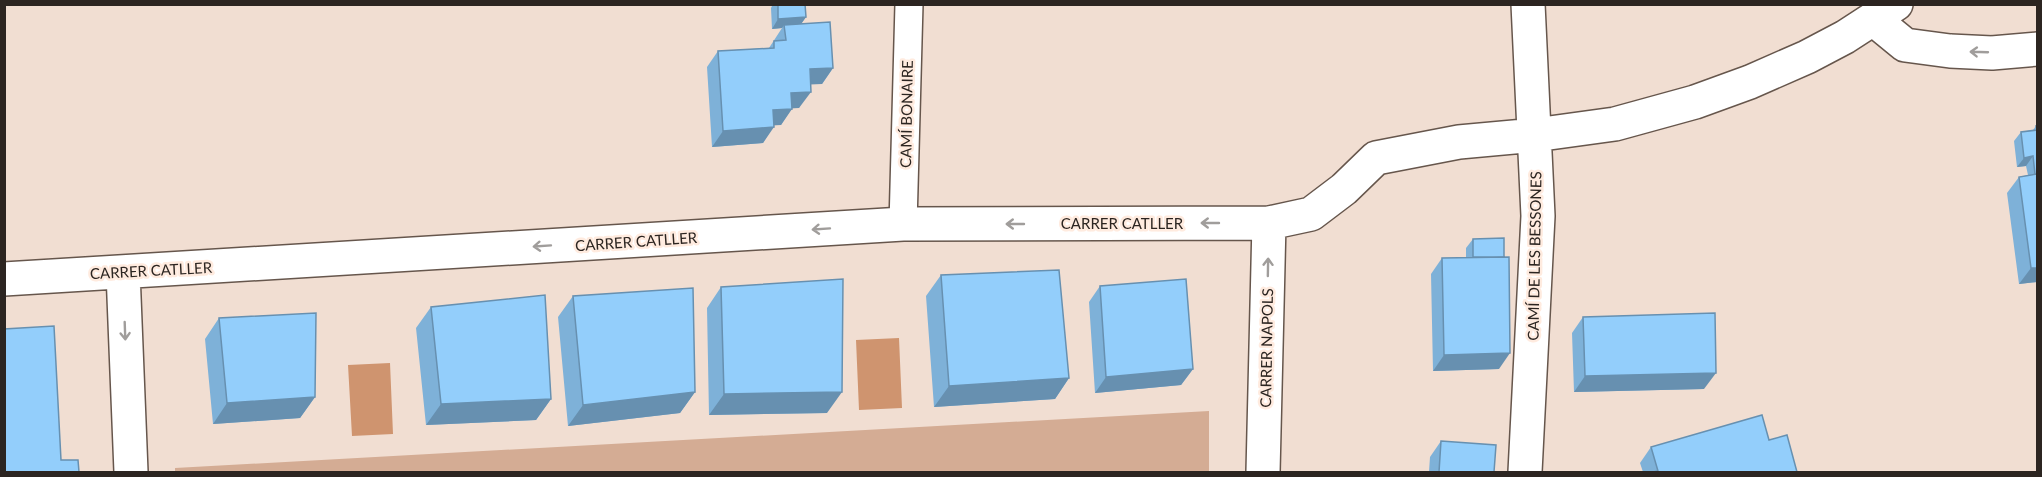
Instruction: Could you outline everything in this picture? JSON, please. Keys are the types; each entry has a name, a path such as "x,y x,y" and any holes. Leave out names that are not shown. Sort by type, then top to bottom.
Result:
{"street":[{"name":"CAMÍ DE LES BESSONES","path":"1525,472 1538,216 1528,4"},
{"name":"CARRER CATLLER","path":"4,279 903,224 1269,223 1311,214 1344,189 1376,158 1459,142 1615,124 1695,102 1750,82 1807,57 1845,37 1886,11"},
{"path":"1886,11 1883,27 1905,45 1950,51 1982,52 2037,49"},
{"name":"CARRER NAPOLS","path":"1263,472 1269,223"},
{"path":"123,272 131,472"}],"lane":[{"name":"CAMÍ BONAIRE","path":"903,224 909,4"}],"shaded area":[{"path":"899,338 902,408 859,410 856,340"},
{"path":"390,363 393,434 352,436 348,365"},
{"path":"1209,411 1209,472 175,472 175,468"}],"building":[{"path":"778,4 805,4 806,17 778,19"},
{"path":"830,22 833,68 810,69 811,92 791,93 792,109 773,110 774,127 723,131 718,51 774,48 774,41 786,40 784,25"},
{"path":"2037,130 2037,174 2035,174 2033,156 2024,158 2021,132"},
{"path":"2037,174 2037,268 2031,268 2019,177"},
{"path":"1504,238 1504,257 1473,257 1473,239"},
{"path":"1509,257 1510,353 1444,355 1442,258"},
{"path":"1059,270 1069,378 949,386 941,275"},
{"path":"843,279 842,392 724,394 721,287"},
{"path":"1186,279 1193,369 1106,377 1100,286"},
{"path":"693,288 695,392 583,405 573,296"},
{"path":"545,295 551,399 441,404 431,307"},
{"path":"316,313 315,397 227,403 219,318"},
{"path":"1715,313 1716,373 1585,376 1583,317"},
{"path":"54,326 61,460 78,460 79,472 4,472 4,329"},
{"path":"1762,415 1769,440 1787,435 1797,472 1653,472 1658,471 1651,447"},
{"path":"1441,441 1496,445 1494,472 1439,472"}]}
